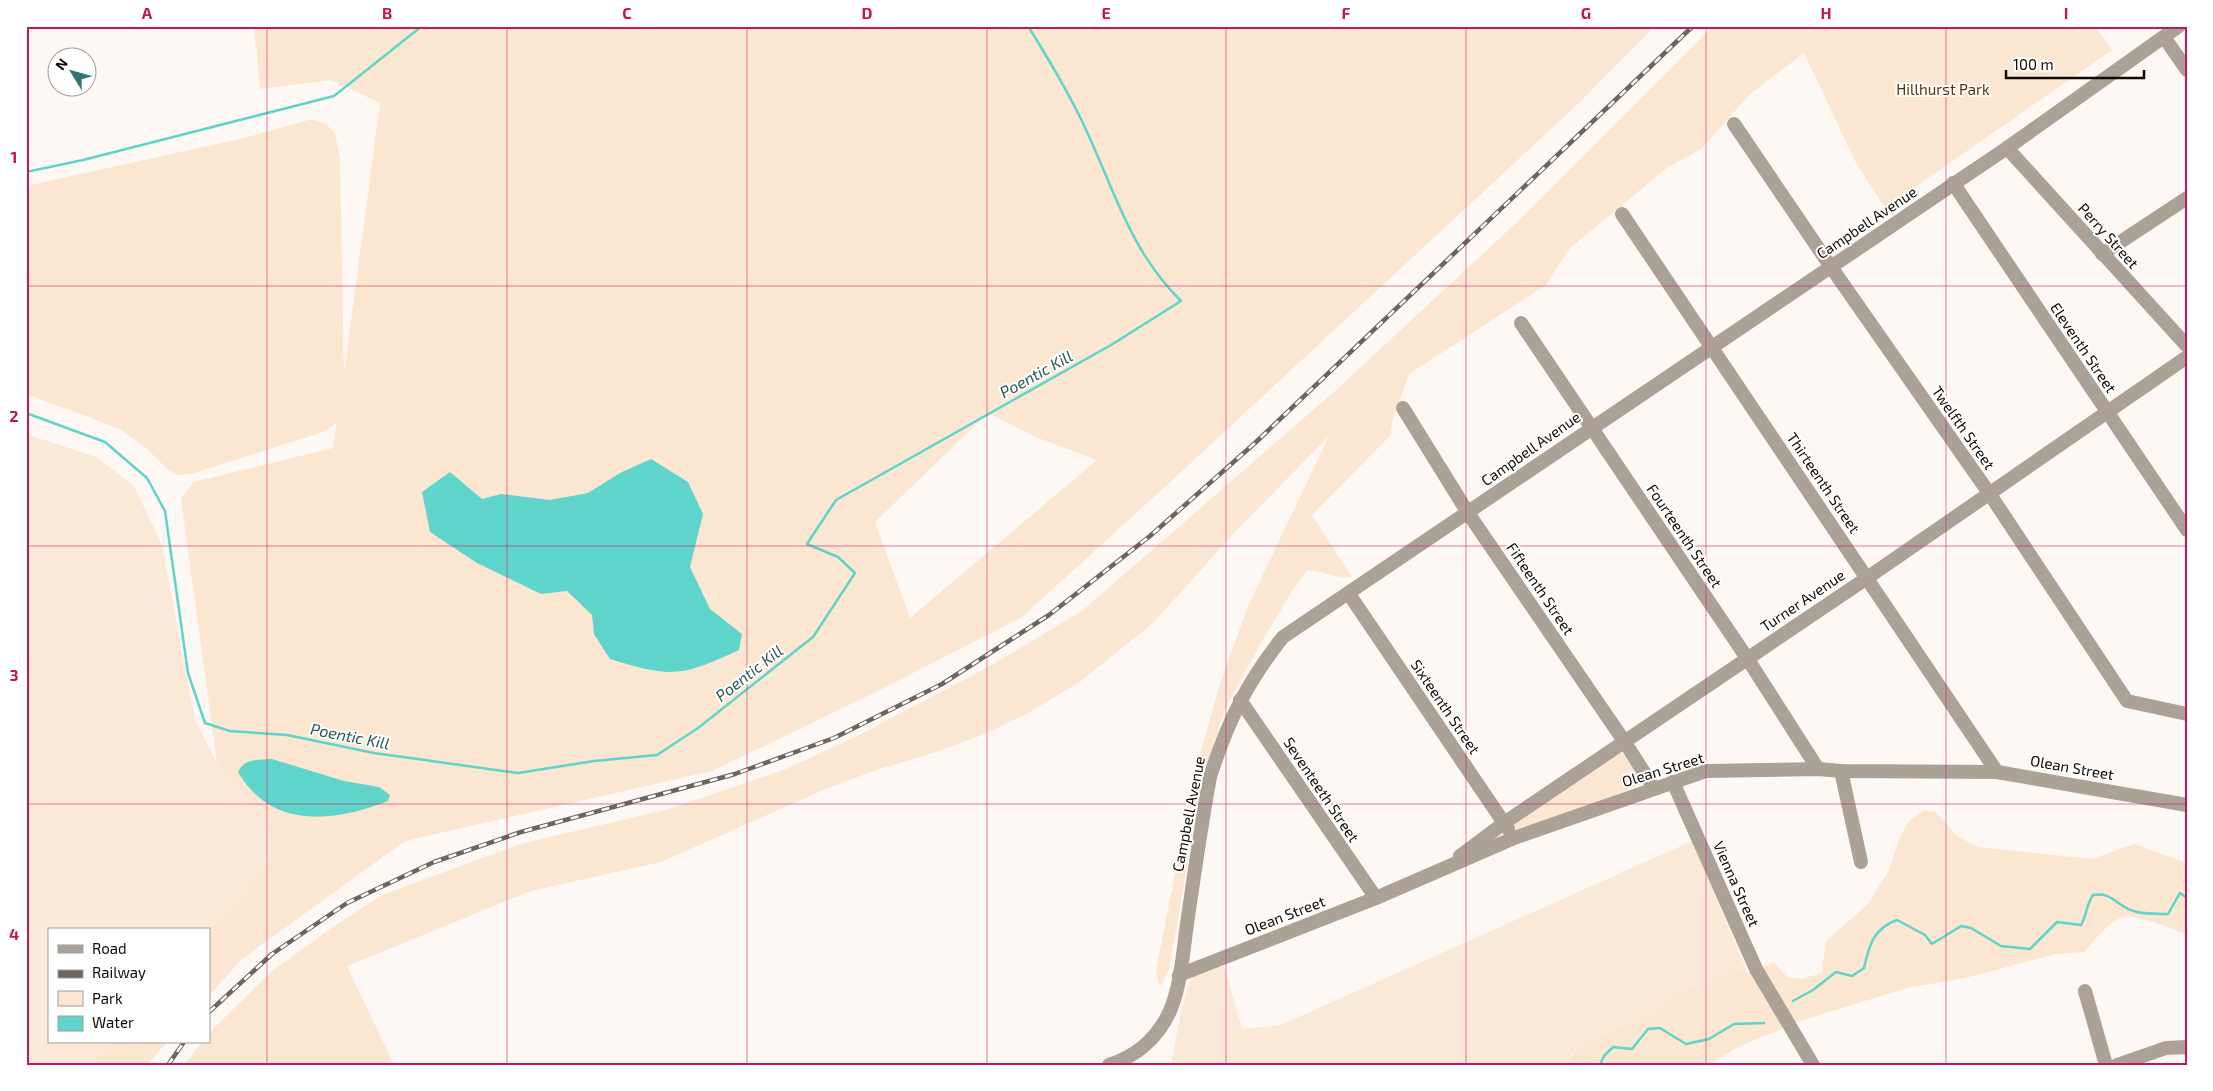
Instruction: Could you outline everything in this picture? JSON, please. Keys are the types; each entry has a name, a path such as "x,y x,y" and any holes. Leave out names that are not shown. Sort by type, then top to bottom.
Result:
{"street":[{"name":"Campbell Avenue","path":"1109,1065 1126,1060 1144,1047 1158,1031 1170,1010 1179,975 1210,777 1219,749 1240,700 1258,670 1283,637 2007,148 2179,26"},
{"path":"2164,37 2187,70"},
{"name":"Twelfth Street","path":"1734,124 1989,493 2127,701 2187,714"},
{"name":"Perry Street","path":"2007,148 2187,346"},
{"name":"Eleventh Street","path":"1953,183 2187,530"},
{"path":"2102,254 2187,198"},
{"name":"Thirteenth Street","path":"1622,214 1996,772"},
{"name":"Fourteenth Street","path":"1521,323 1747,658 1818,769"},
{"name":"Turner Avenue","path":"1438,872 1504,823 1867,578 2187,358"},
{"name":"Fifteenth Street","path":"1403,408 1468,513 1654,788"},
{"name":"Sixteenth Street","path":"1348,594 1514,838"},
{"name":"Seventeeth Street","path":"1240,700 1376,898"},
{"name":"Olean Street","path":"1179,975 1376,898 1514,838 1706,771 1818,769 1841,771 1996,772 2187,805"},
{"path":"1841,771 1861,862"},
{"name":"Vienna Street","path":"1673,782 1756,969 1813,1065"},
{"path":"2085,991 2106,1065"},
{"path":"2117,1065 2166,1048 2187,1047"}],"shaded area":[{"path":"26,434 96,457 134,486 162,545 195,720 217,763 259,814 269,831 271,851 265,870 210,928 48,928 48,1044 109,1044 94,1065 26,1065"},
{"path":"1692,841 1748,973 1731,968 1718,979 1674,997 1644,1017 1599,1037 1571,1055 1564,1065 1534,1065 1525,1062 1522,1065 1171,1065 1182,1006 1192,976 1224,966 1242,1029 1281,1025"}],"green space":[{"path":"254,26 1655,26 1578,104 1022,617 880,690 712,771 405,841 242,959 210,995 210,928 265,870 271,851 269,831 259,814 217,763 181,499 194,482 333,448 337,422 326,431 191,474 178,475 168,470 146,448 120,429 26,394 26,186 244,138 312,119 326,124 335,133 340,159 344,373 380,103 331,80 260,89","holes":["988,413 1038,438 1097,460 910,618 875,522"]},
{"name":"Hillhurst Park","path":"1713,26 2095,26 2112,50 1885,208 1856,163 1804,53 1750,94 1701,149 1668,167 1570,248 1546,285 1409,374 1393,418 1390,436 1312,515 1352,577 1342,577 1307,570 1258,648 1224,711 1202,780 1169,970 1160,987 1156,971 1193,780 1219,687 1248,606 1329,436 1235,532 1153,623 1081,681 1032,711 985,734 828,788 661,862 531,891 347,966 394,1065 184,1065 200,1044 210,1044 210,1033 213,1029 271,972 334,926 382,895 520,844 669,809 786,769 857,736 990,666 1082,611 1335,391 1515,224"},
{"path":"1621,753 1627,757 1642,784 1522,833 1517,831 1513,825"},
{"path":"1924,810 1936,812 1957,836 1978,847 2092,859 2134,844 2187,863 2187,935 2146,920 2124,917 2107,927 2084,952 2056,954 1965,978 1907,988 1800,1021 1738,1047 1708,1065 1564,1065 1571,1056 1589,1043 1646,1016 1680,993 1710,981 1731,968 1748,973 1774,962 1787,977 1802,979 1822,973 1826,941 1868,904 1889,870 1900,837 1909,821"},
{"path":"109,1044 165,1044 147,1065 94,1065"}],"water":[{"path":"651,459 688,482 703,514 690,567 710,609 742,634 739,650 689,670 662,672 610,659 594,634 592,615 567,591 541,594 477,563 430,532 422,492 450,472 482,499 501,494 550,500 588,493 620,473"},
{"path":"272,759 344,781 379,787 390,795 388,801 347,813 326,816 306,816 286,812 268,804 252,791 238,772 248,762"}],"waterway":[{"path":"26,172 83,160 334,96 422,26"},
{"name":"Poentic Kill","path":"26,413 105,442 147,478 165,511 188,673 205,723 230,731 287,735 374,753 518,773 594,761 657,755 698,728 813,637 855,573 838,557 807,544 836,500 1111,345 1181,301 1162,280 1134,236 1079,115 1055,70 1028,26"},
{"path":"1793,1001 1813,990 1836,972 1852,976 1864,968 1874,938 1889,923 1897,920 1925,935 1932,944 1961,926 1971,928 2001,946 2030,949 2057,922 2081,925 2093,895 2108,896 2133,911 2153,914 2168,914 2180,893 2187,898"},
{"path":"1600,1065 1604,1056 1613,1047 1632,1049 1648,1029 1660,1028 1686,1044 1709,1039 1734,1024 1764,1023"}],"railway":[{"path":"210,1011 272,954 347,903 434,862 521,832 735,774 834,738 942,684 1049,615 1150,536 1255,443 1693,26"},
{"path":"168,1065 183,1044"}]}
